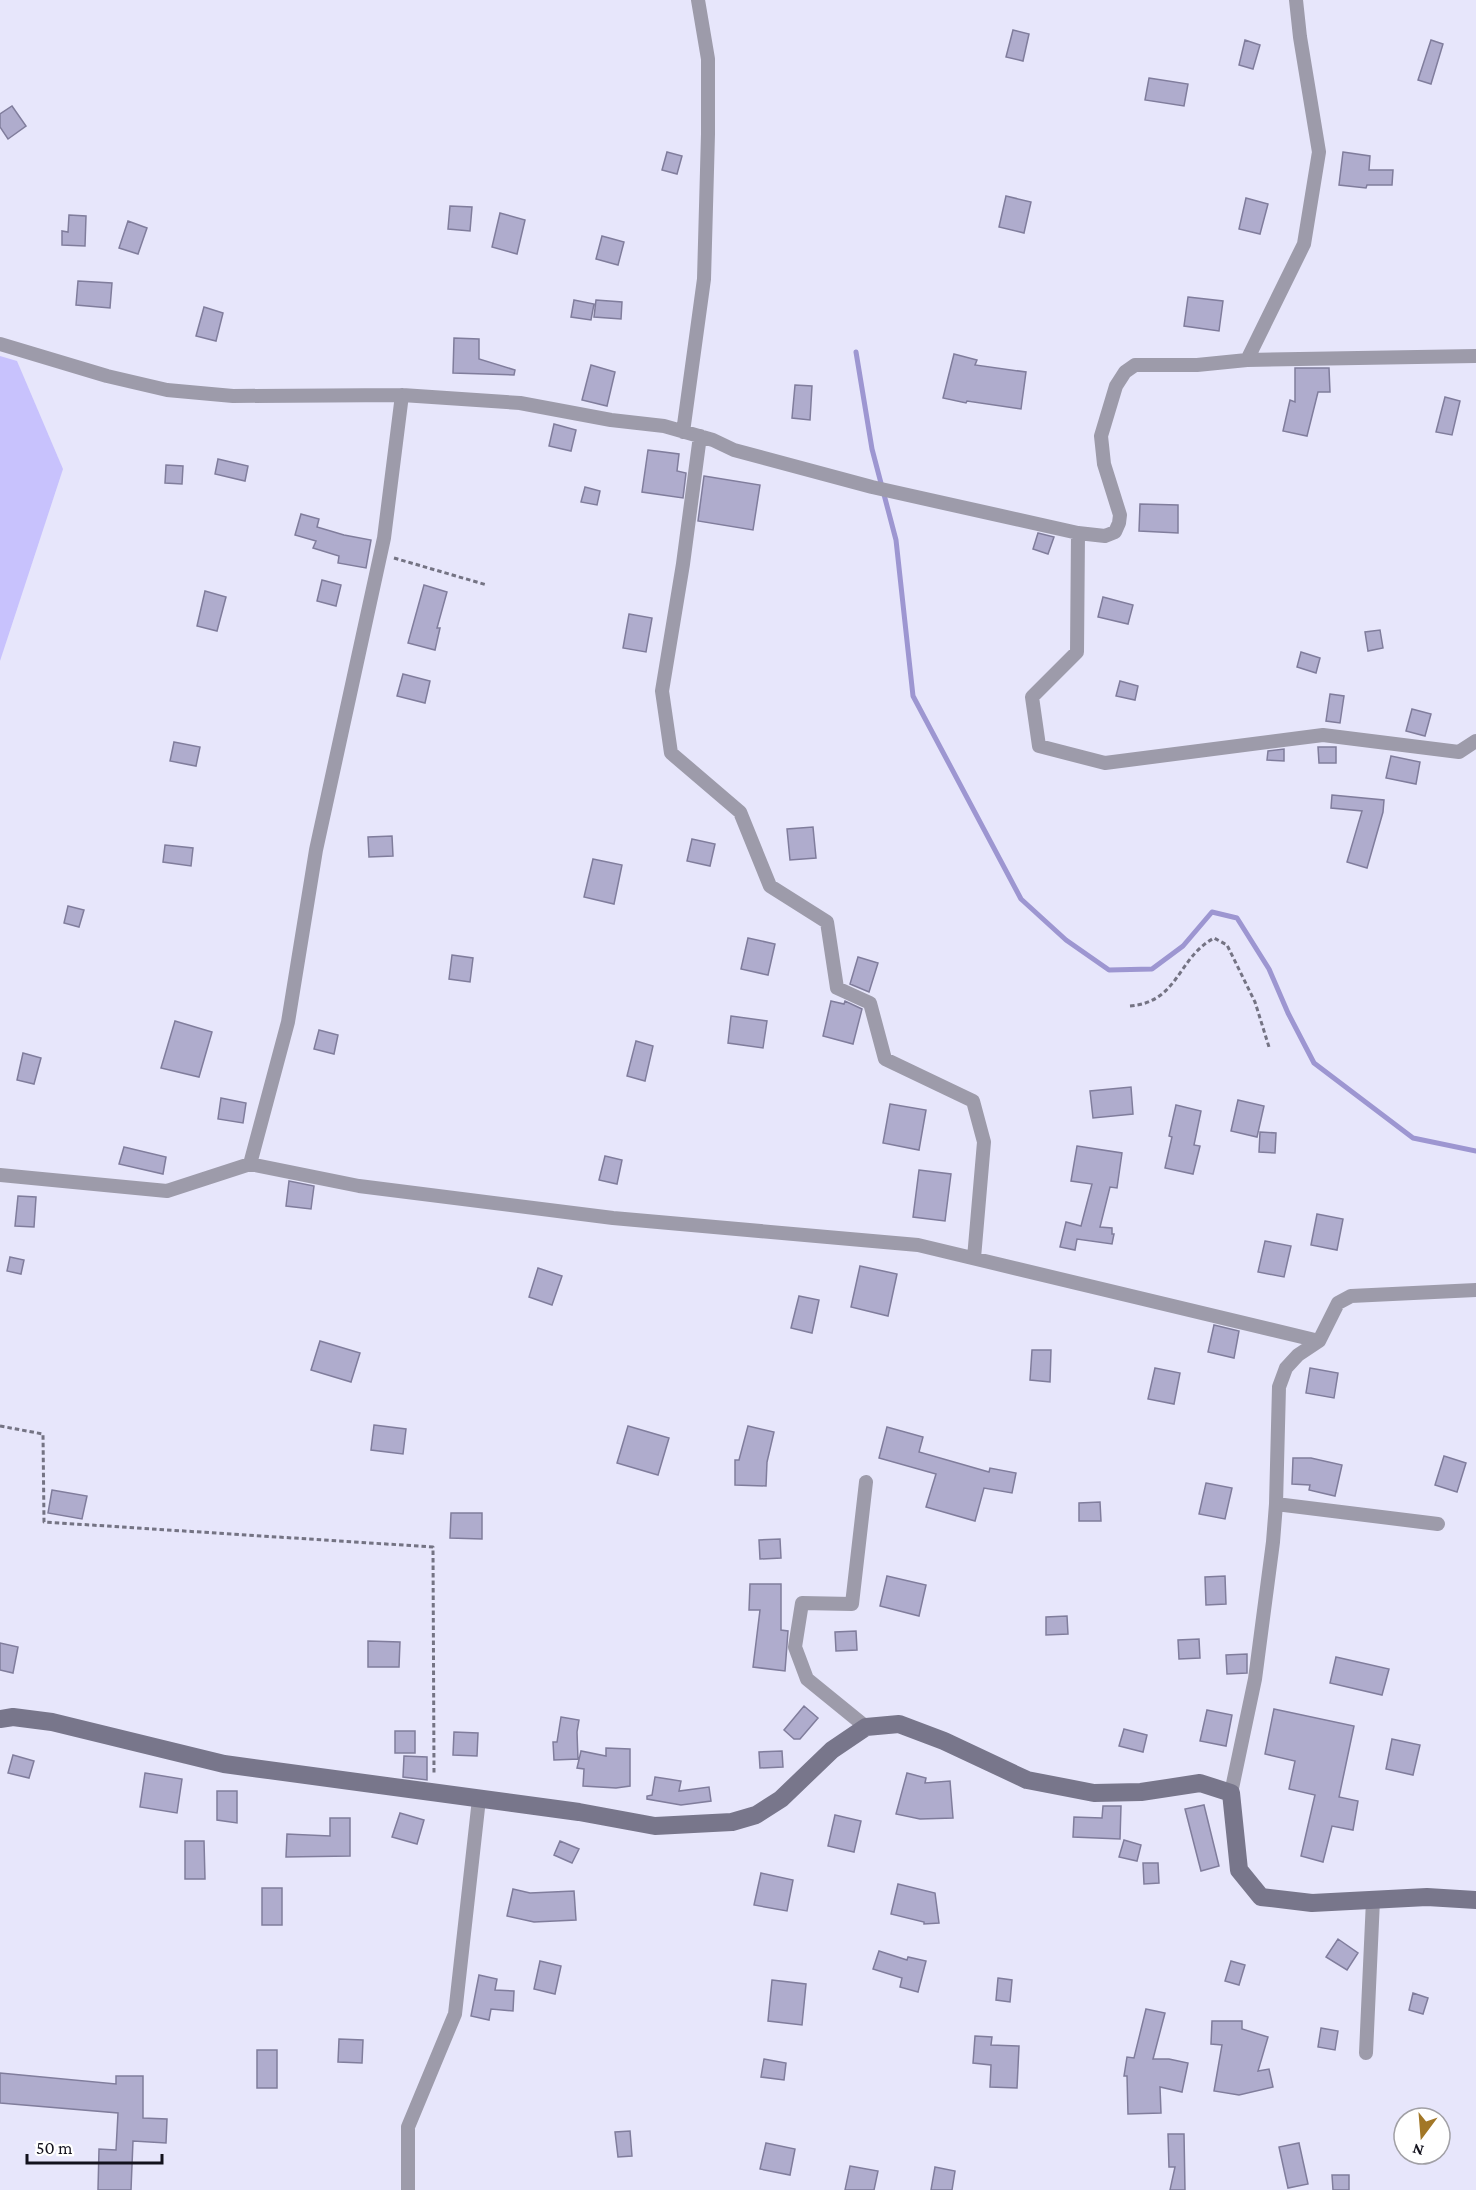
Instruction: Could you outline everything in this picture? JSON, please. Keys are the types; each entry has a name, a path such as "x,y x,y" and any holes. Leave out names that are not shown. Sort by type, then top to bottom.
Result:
{"street":[{"path":"683,432 705,257 708,59 698,0"},
{"path":"1246,360 1304,244 1319,152 1299,37 1296,0"},
{"path":"0,344 107,376 167,390 233,396 402,395 520,403 611,420 664,426 700,436 734,450 872,487 1078,533 1105,536 1115,532 1120,514 1104,464 1101,436 1116,386 1125,372 1135,365 1246,360 1476,356"},
{"path":"250,1164 288,1022 316,850 381,554 402,395"},
{"path":"700,436 683,564 662,690 671,753 740,813 770,886 827,922 837,988 870,1003 885,1059 973,1101 984,1142 974,1258"},
{"path":"1078,533 1077,652 1032,697 1040,746 1105,763 1323,735 1459,752 1476,741"},
{"path":"0,1175 166,1191 250,1164 359,1186 613,1218 918,1245 1319,1341"},
{"path":"1476,1290 1351,1296 1338,1303 1319,1341 1298,1355 1286,1368 1279,1387 1276,1504 1255,1679 1231,1793 1239,1870 1260,1897 1312,1903 1427,1897 1476,1900"},
{"path":"866,1482 852,1604 802,1603 795,1647 807,1679 866,1727"},
{"path":"1276,1504 1438,1524"},
{"path":"0,1719 13,1717 52,1722 224,1764 579,1812 655,1826 732,1822 756,1815 781,1799 832,1750 866,1727 898,1724 944,1741 1027,1780 1094,1793 1142,1792 1200,1784 1231,1793"},
{"path":"408,2190 408,2127 455,2014 478,1798"},
{"path":"1366,2053 1373,1900"}],"path":[{"path":"381,554 487,585"},
{"path":"1130,1006 1146,1005 1166,992 1200,945 1214,938 1227,945 1255,1002 1269,1047"},
{"path":"0,1426 43,1434 44,1522 433,1547 434,1792"}],"shaded area":[{"path":"0,356 17,361 63,469 0,661"}],"building":[{"path":"1013,30 1029,34 1023,61 1006,57"},
{"path":"1245,40 1260,45 1253,69 1239,65"},
{"path":"1431,40 1443,44 1431,84 1418,80"},
{"path":"1149,78 1188,84 1184,106 1145,100"},
{"path":"12,106 26,126 8,139 0,127 0,114"},
{"path":"667,152 682,156 677,174 662,170"},
{"path":"1343,152 1370,156 1369,170 1393,170 1392,185 1367,185 1366,188 1339,185"},
{"path":"1006,196 1031,202 1024,233 999,227"},
{"path":"1246,198 1268,204 1260,234 1239,229"},
{"path":"450,206 472,207 470,231 448,229"},
{"path":"500,213 525,220 517,254 492,247"},
{"path":"69,215 86,216 85,246 62,245 62,231 68,232"},
{"path":"128,221 147,228 138,254 119,248"},
{"path":"602,236 624,242 618,265 596,259"},
{"path":"78,281 112,283 110,308 76,305"},
{"path":"1188,297 1223,301 1219,331 1184,326"},
{"path":"574,300 594,304 591,320 571,317"},
{"path":"596,300 622,302 621,319 594,317"},
{"path":"204,307 223,313 216,341 196,336"},
{"path":"454,338 479,339 479,359 515,370 514,375 453,373"},
{"path":"954,354 977,360 975,365 1026,372 1021,409 943,398"},
{"path":"591,365 615,372 607,406 582,400"},
{"path":"1295,368 1329,368 1330,392 1318,392 1307,436 1283,431 1290,400 1295,402"},
{"path":"795,385 812,386 810,420 792,418"},
{"path":"1445,397 1460,401 1452,435 1436,432"},
{"path":"554,424 576,430 571,451 549,446"},
{"path":"648,450 679,454 677,471 686,473 683,498 642,492"},
{"path":"218,459 248,466 245,481 215,474"},
{"path":"166,465 183,466 182,484 165,483"},
{"path":"704,476 760,485 753,530 698,521"},
{"path":"585,487 600,491 597,505 581,502"},
{"path":"1140,504 1178,505 1178,533 1139,531"},
{"path":"301,514 319,519 317,527 371,540 366,568 338,563 339,556 313,548 316,541 295,535"},
{"path":"1038,533 1054,537 1048,554 1033,549"},
{"path":"322,580 341,585 336,606 317,601"},
{"path":"424,585 447,592 437,628 440,628 435,650 408,643"},
{"path":"205,591 226,597 217,631 197,626"},
{"path":"1103,597 1133,605 1128,624 1098,617"},
{"path":"629,614 652,618 646,652 623,648"},
{"path":"1380,630 1383,648 1368,651 1365,632"},
{"path":"1301,652 1320,658 1316,673 1297,667"},
{"path":"403,674 430,681 425,703 397,696"},
{"path":"1120,681 1138,686 1135,700 1116,696"},
{"path":"1330,694 1344,696 1340,723 1326,721"},
{"path":"1412,709 1431,714 1425,736 1406,731"},
{"path":"174,742 200,747 196,766 170,761"},
{"path":"1318,747 1336,747 1336,763 1319,763"},
{"path":"1284,749 1284,761 1267,760 1268,751"},
{"path":"1391,756 1420,762 1416,784 1386,778"},
{"path":"1332,795 1384,800 1383,812 1367,868 1347,862 1362,811 1331,808"},
{"path":"813,827 816,858 790,860 787,829"},
{"path":"392,836 393,856 369,857 368,837"},
{"path":"692,839 715,844 710,866 687,861"},
{"path":"165,845 193,848 191,866 163,862"},
{"path":"593,859 622,865 614,904 584,897"},
{"path":"68,906 84,910 79,927 64,923"},
{"path":"748,938 775,944 768,975 741,969"},
{"path":"452,955 473,958 470,982 449,979"},
{"path":"858,957 878,963 869,992 850,984"},
{"path":"831,1001 844,1004 845,1001 862,1009 853,1044 823,1036"},
{"path":"731,1016 767,1021 763,1048 728,1043"},
{"path":"175,1021 212,1032 199,1077 161,1068"},
{"path":"319,1030 338,1035 334,1054 314,1049"},
{"path":"636,1041 653,1046 645,1081 627,1076"},
{"path":"23,1053 41,1058 34,1084 17,1080"},
{"path":"1131,1087 1133,1114 1093,1118 1090,1091"},
{"path":"221,1098 246,1103 243,1123 218,1119"},
{"path":"1238,1100 1264,1106 1257,1137 1231,1131"},
{"path":"890,1104 926,1110 919,1150 883,1143"},
{"path":"1176,1105 1201,1111 1194,1145 1200,1146 1193,1174 1165,1168"},
{"path":"1260,1132 1276,1133 1275,1153 1259,1152"},
{"path":"1077,1146 1122,1153 1117,1188 1110,1187 1100,1227 1112,1228 1112,1234 1114,1234 1112,1244 1077,1239 1075,1250 1060,1247 1066,1222 1081,1226 1092,1184 1071,1181"},
{"path":"124,1147 166,1157 163,1174 119,1164"},
{"path":"605,1156 622,1160 617,1184 599,1180"},
{"path":"919,1170 951,1174 945,1221 913,1217"},
{"path":"289,1181 314,1186 311,1209 286,1206"},
{"path":"18,1196 36,1197 34,1227 15,1226"},
{"path":"1317,1214 1343,1219 1337,1250 1311,1245"},
{"path":"1265,1241 1291,1246 1284,1277 1258,1272"},
{"path":"10,1257 24,1260 21,1274 7,1271"},
{"path":"860,1266 897,1274 888,1316 851,1307"},
{"path":"538,1268 562,1276 552,1305 529,1297"},
{"path":"799,1296 819,1300 812,1333 791,1328"},
{"path":"1214,1325 1239,1331 1234,1358 1208,1352"},
{"path":"320,1341 360,1353 351,1382 311,1370"},
{"path":"1032,1350 1051,1350 1050,1382 1030,1380"},
{"path":"1155,1368 1180,1373 1174,1404 1148,1399"},
{"path":"1310,1368 1338,1373 1334,1398 1306,1393"},
{"path":"374,1425 406,1429 403,1454 371,1450"},
{"path":"628,1426 669,1438 658,1475 617,1463"},
{"path":"748,1426 774,1432 767,1462 766,1486 735,1485 735,1460 739,1460"},
{"path":"887,1427 923,1437 919,1452 989,1472 990,1468 1016,1473 1012,1493 984,1488 975,1521 926,1507 936,1474 879,1458"},
{"path":"1444,1456 1466,1463 1457,1492 1435,1485"},
{"path":"1293,1458 1311,1458 1342,1465 1335,1496 1309,1490 1310,1485 1292,1484"},
{"path":"1206,1483 1232,1488 1225,1519 1199,1514"},
{"path":"52,1490 87,1496 82,1519 48,1513"},
{"path":"1100,1502 1101,1521 1079,1521 1079,1503"},
{"path":"451,1513 482,1513 482,1539 450,1538"},
{"path":"780,1539 781,1558 760,1559 759,1540"},
{"path":"887,1576 926,1585 919,1616 880,1606"},
{"path":"1225,1576 1226,1604 1206,1605 1205,1577"},
{"path":"750,1584 781,1584 781,1630 788,1631 785,1671 753,1667 760,1610 749,1610"},
{"path":"1067,1616 1068,1634 1046,1635 1046,1617"},
{"path":"856,1631 857,1650 836,1651 835,1632"},
{"path":"1199,1639 1200,1658 1179,1659 1178,1640"},
{"path":"368,1641 400,1642 399,1667 368,1667"},
{"path":"0,1643 18,1647 13,1673 0,1670"},
{"path":"1247,1654 1247,1673 1227,1674 1226,1655"},
{"path":"1336,1657 1389,1669 1382,1695 1330,1683"},
{"path":"804,1706 818,1718 800,1739 794,1739 784,1730"},
{"path":"1274,1709 1354,1726 1339,1797 1358,1801 1353,1830 1332,1826 1323,1862 1301,1856 1315,1795 1289,1789 1295,1761 1265,1754"},
{"path":"1207,1710 1232,1715 1226,1746 1200,1741"},
{"path":"561,1717 579,1720 578,1759 554,1760 553,1742 557,1742"},
{"path":"1124,1729 1147,1735 1143,1752 1119,1746"},
{"path":"395,1731 415,1731 415,1753 395,1753"},
{"path":"454,1732 478,1733 477,1756 453,1755"},
{"path":"1392,1739 1420,1745 1413,1775 1386,1769"},
{"path":"606,1748 630,1749 630,1786 616,1788 583,1786 584,1769 577,1768 581,1751 606,1756"},
{"path":"782,1751 783,1767 760,1768 759,1752"},
{"path":"13,1755 34,1761 29,1778 8,1773"},
{"path":"404,1756 427,1757 427,1780 403,1777"},
{"path":"145,1773 182,1779 177,1813 140,1807"},
{"path":"907,1773 926,1778 925,1783 950,1781 953,1818 920,1819 896,1814"},
{"path":"655,1777 681,1781 679,1791 709,1787 711,1801 681,1805 647,1799 647,1796 652,1795"},
{"path":"217,1791 237,1791 237,1823 217,1820"},
{"path":"1204,1805 1219,1866 1201,1871 1185,1809"},
{"path":"1103,1806 1121,1806 1120,1839 1073,1837 1074,1817 1102,1818"},
{"path":"400,1813 424,1820 417,1844 392,1837"},
{"path":"835,1815 861,1821 854,1852 828,1846"},
{"path":"330,1818 350,1818 350,1856 286,1857 287,1834 330,1836"},
{"path":"1124,1840 1141,1845 1137,1861 1119,1857"},
{"path":"185,1841 204,1841 205,1879 185,1879"},
{"path":"560,1841 579,1849 572,1863 554,1855"},
{"path":"1143,1863 1158,1863 1159,1883 1144,1884"},
{"path":"761,1873 793,1880 787,1911 754,1905"},
{"path":"898,1884 935,1893 939,1923 924,1924 924,1922 891,1914"},
{"path":"262,1888 282,1888 282,1925 262,1925"},
{"path":"513,1889 530,1893 574,1891 576,1920 534,1922 507,1916"},
{"path":"1338,1939 1358,1953 1347,1970 1326,1957"},
{"path":"879,1951 907,1960 908,1957 926,1961 918,1992 900,1987 902,1978 873,1969"},
{"path":"540,1961 561,1966 555,1994 534,1989"},
{"path":"1231,1961 1245,1965 1239,1985 1225,1981"},
{"path":"479,1975 497,1979 495,1990 514,1991 513,2011 491,2009 489,2020 471,2016"},
{"path":"998,1978 1012,1980 1010,2002 996,2000"},
{"path":"772,1980 806,1984 802,2025 768,2021"},
{"path":"1413,1993 1428,1998 1423,2014 1409,2010"},
{"path":"1146,2009 1165,2013 1153,2059 1169,2059 1188,2063 1182,2092 1160,2087 1161,2113 1128,2114 1127,2076 1124,2076 1127,2057 1134,2058"},
{"path":"1212,2021 1242,2021 1242,2029 1268,2037 1258,2071 1269,2069 1273,2087 1239,2095 1214,2091 1222,2045 1211,2044"},
{"path":"1321,2028 1338,2031 1335,2050 1318,2047"},
{"path":"975,2036 992,2037 991,2045 1019,2046 1017,2088 990,2087 991,2065 973,2063"},
{"path":"339,2039 363,2040 362,2063 338,2062"},
{"path":"257,2050 277,2050 277,2088 257,2088"},
{"path":"764,2059 786,2063 784,2080 761,2077"},
{"path":"0,2073 116,2084 116,2076 143,2076 143,2118 167,2119 166,2143 133,2141 131,2190 98,2190 99,2149 116,2150 118,2113 0,2103"},
{"path":"630,2131 632,2156 618,2157 615,2132"},
{"path":"1168,2134 1184,2134 1185,2190 1170,2190 1175,2167 1169,2167"},
{"path":"766,2143 795,2149 790,2175 760,2169"},
{"path":"1299,2143 1308,2184 1288,2188 1279,2147"},
{"path":"850,2166 878,2171 874,2190 845,2190"},
{"path":"935,2167 955,2171 952,2190 931,2190"},
{"path":"1332,2175 1349,2175 1349,2190 1333,2190"}],"waterway":[{"path":"856,352 872,449 896,540 913,696 1021,899 1066,940 1109,970 1152,969 1183,946 1212,912 1237,918 1269,969 1288,1013 1314,1063 1413,1138 1476,1151"}]}
